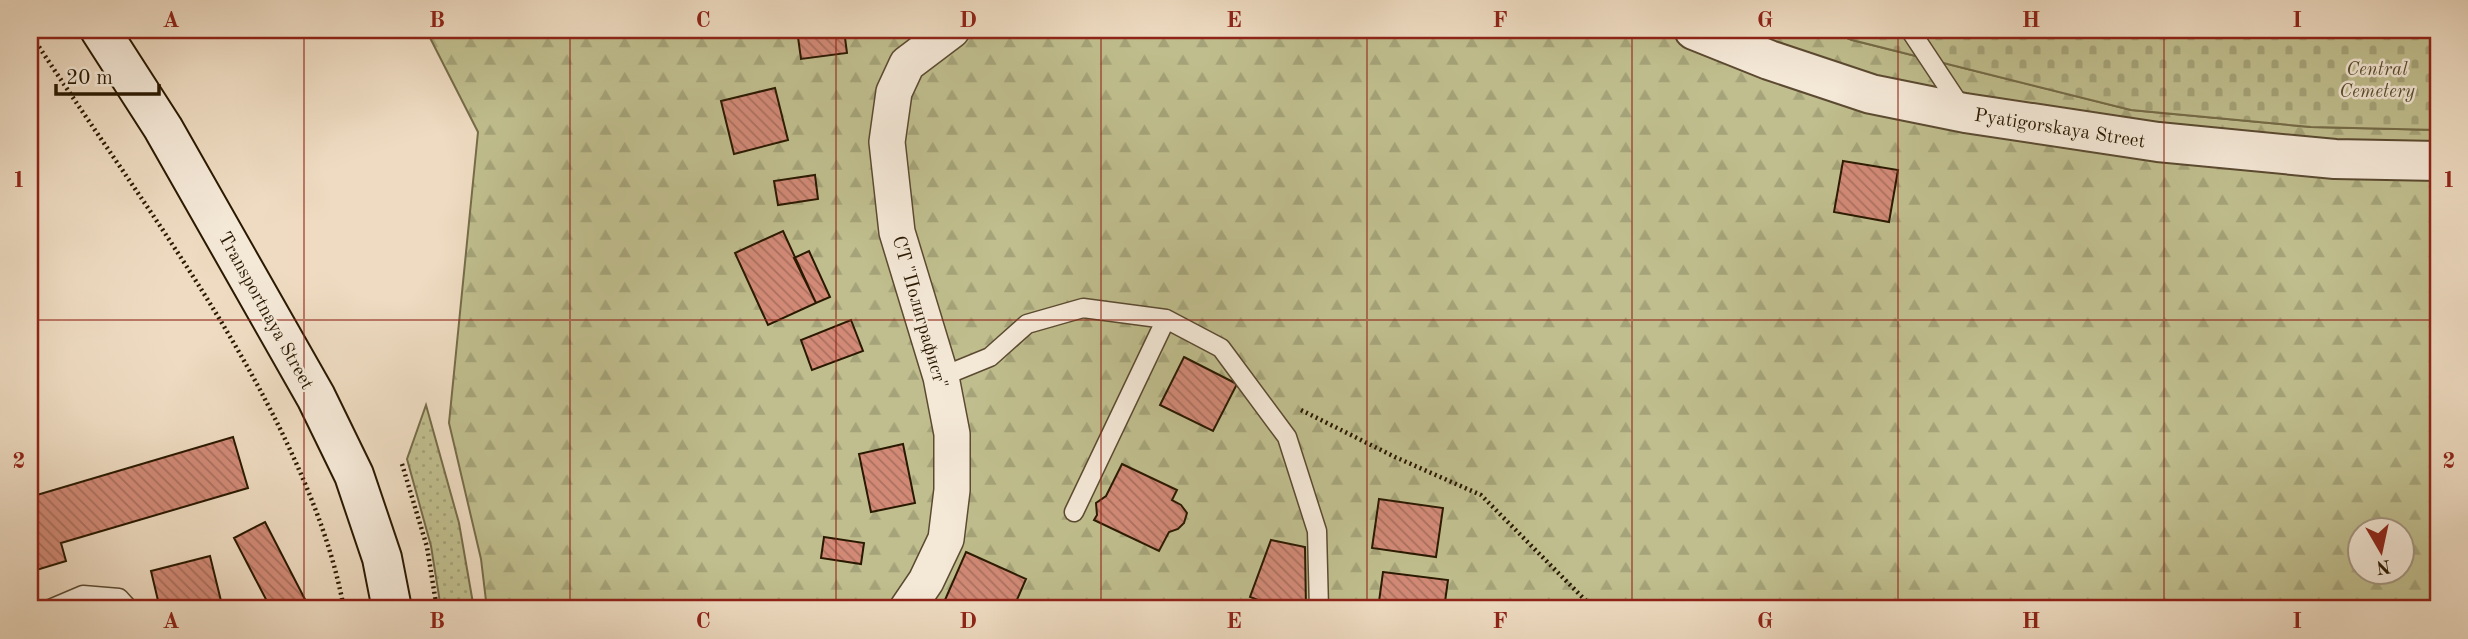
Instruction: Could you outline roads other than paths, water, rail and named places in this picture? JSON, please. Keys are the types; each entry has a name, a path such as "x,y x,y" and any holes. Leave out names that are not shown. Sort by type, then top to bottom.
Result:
{"street":[{"name":"Transportnaya Street","path":"100,30 163,128 316,397 355,475 383,558 392,609"},
{"name":"СТ \"Полиграфист\"","path":"907,609 926,582 946,539 952,490 952,434 941,377 897,232 887,142 894,92 907,64 952,30"},
{"name":"Pyatigorskaya Street","path":"1694,30 1769,61 1871,94 1965,113 2158,142 2335,159 2438,161"}],"lane":[{"path":"1910,30 1965,113"},
{"path":"941,377 990,357 1027,324 1083,308 1166,319 1221,348 1287,437 1317,531 1319,609"},
{"path":"1074,512 1166,319"},
{"path":"50,609 83,595 119,598 129,609"}],"park label":[{"name":"Central Cemetery","path":"2377,79"}]}
